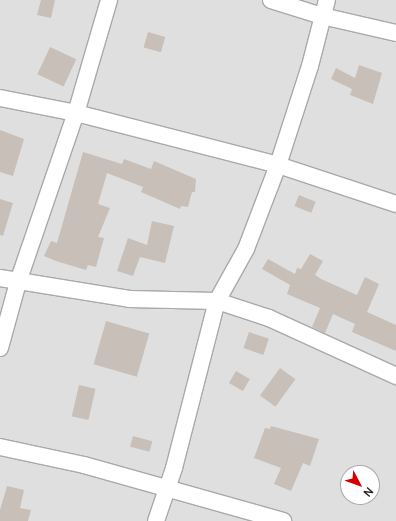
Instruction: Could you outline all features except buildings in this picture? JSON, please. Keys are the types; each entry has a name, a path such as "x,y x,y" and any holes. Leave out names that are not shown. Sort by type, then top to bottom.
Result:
{"street":[{"path":"0,348 18,282 76,113 109,0"},
{"path":"271,0 322,16 396,33"},
{"path":"156,521 174,468 217,301 246,249 278,165 310,66 326,0"},
{"path":"0,98 76,113 278,165 396,204"},
{"path":"0,278 129,299 217,301 269,318 396,376"},
{"path":"0,447 84,465 283,521"}],"shaded area":[{"path":"0,0 396,0 396,521 0,521"}]}
